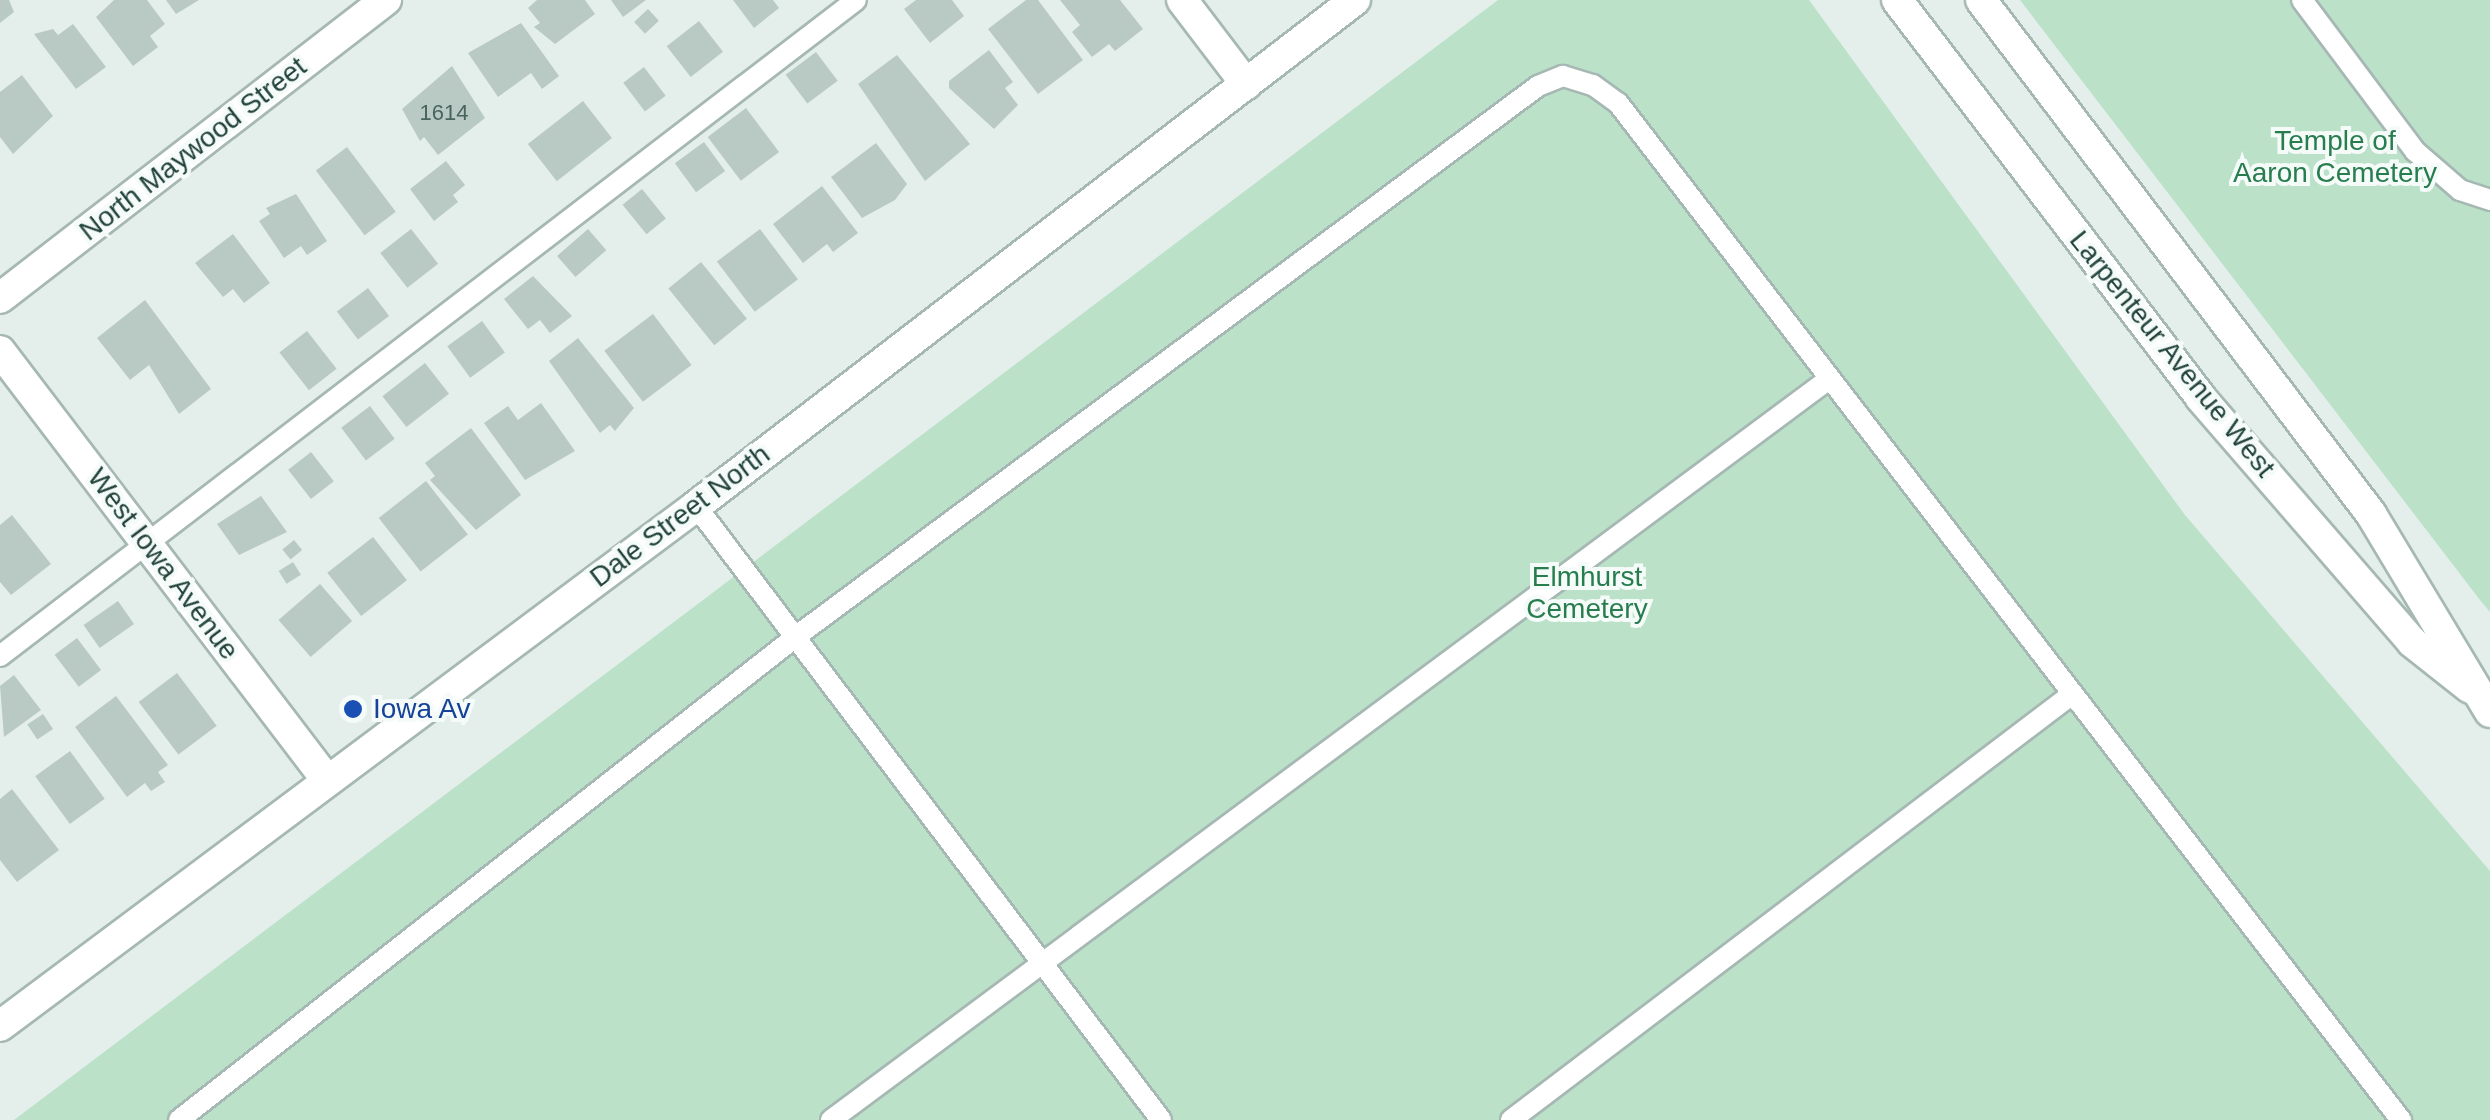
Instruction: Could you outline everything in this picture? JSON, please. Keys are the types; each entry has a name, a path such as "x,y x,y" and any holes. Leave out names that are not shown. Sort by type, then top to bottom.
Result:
{"main road":[{"name":"North Maywood Street","path":"0,298 386,0"},
{"path":"1182,0 1246,84"},
{"name":"Dale Street North","path":"0,1026 326,778 696,506 1355,0"},
{"name":"Larpenteur Avenue West","path":"1897,0 2200,397 2412,642 2480,681"},
{"name":"Larpenteur Avenue West","path":"1981,0 2370,514 2480,681 2490,712"},
{"name":"West Iowa Avenue","path":"0,350 326,778"}],"lane":[{"path":"0,656 856,0"},
{"path":"2302,0 2415,151 2460,190 2490,200"},
{"path":"179,1120 798,635 1538,86 1563,76 1593,85 1618,103 2401,1120"},
{"path":"830,1120 1829,380"},
{"path":"696,506 798,635 1161,1120"},
{"path":"1511,1120 2071,695"}],"green space":[{"name":"Elmhurst Cemetery","path":"1498,0 1809,0 2185,515 2490,871 2490,1120 14,1120"},
{"name":"Temple of Aaron Cemetery","path":"2020,0 2490,0 2490,612 2480,600"}],"building":[{"path":"0,0 9,0 14,12 0,23"},
{"path":"114,0 147,0 165,24 150,36 158,47 133,66 96,17"},
{"path":"166,0 199,0 176,14"},
{"path":"537,0 585,0 595,14 555,44 534,27 540,23 528,8"},
{"path":"611,0 646,0 623,17"},
{"path":"733,0 773,0 779,8 754,28"},
{"path":"916,0 952,0 964,16 930,43 904,9"},
{"path":"1026,0 1038,0 1083,60 1038,94 988,29"},
{"path":"1060,0 1120,0 1143,29 1115,51 1109,44 1092,57 1072,32 1080,25"},
{"path":"648,9 659,21 645,34 634,22"},
{"path":"699,21 723,52 691,77 667,46"},
{"path":"521,23 559,76 542,89 531,73 498,97 468,53"},
{"path":"73,24 106,67 76,89 34,34 53,29 58,35"},
{"path":"989,50 1013,82 1005,88 1018,105 994,129 949,88 949,81"},
{"path":"816,52 838,81 807,104 786,75"},
{"path":"897,55 970,144 925,181 858,84"},
{"path":"452,66 485,118 438,155 424,137 420,141 402,109"},
{"path":"644,67 666,96 645,111 623,83"},
{"path":"22,75 53,116 13,154 0,137 0,92"},
{"path":"583,101 612,138 557,181 528,144"},
{"path":"746,108 779,152 741,181 708,137"},
{"path":"704,142 725,171 696,192 675,163"},
{"path":"876,143 907,184 895,200 862,218 831,177"},
{"path":"347,147 396,212 365,235 316,170"},
{"path":"446,161 465,185 453,195 458,202 434,221 410,189"},
{"path":"822,186 858,233 833,252 827,244 803,263 773,224"},
{"path":"642,189 666,219 646,234 623,205"},
{"path":"296,194 327,241 307,255 301,246 284,258 259,221 270,214 266,208"},
{"path":"411,229 438,264 407,288 380,253"},
{"path":"588,229 606,250 575,277 557,256"},
{"path":"760,229 798,279 755,312 717,261"},
{"path":"233,234 270,283 244,303 233,289 223,297 195,263"},
{"path":"701,262 747,319 714,345 668,288"},
{"path":"533,276 572,316 550,333 540,320 528,329 504,299"},
{"path":"368,288 389,316 358,339 337,311"},
{"path":"145,300 211,389 179,414 149,365 130,380 97,338"},
{"path":"653,314 692,365 643,402 604,351"},
{"path":"482,321 505,353 470,378 447,346"},
{"path":"307,331 337,369 309,390 279,353"},
{"path":"578,338 634,408 615,431 610,425 600,433 549,361"},
{"path":"425,363 449,394 406,427 382,396"},
{"path":"541,403 575,451 525,480 484,423 508,406 518,420"},
{"path":"370,406 395,439 366,460 341,428"},
{"path":"471,428 521,495 476,530 430,480 435,476 425,463"},
{"path":"311,452 334,481 311,499 288,470"},
{"path":"426,481 468,535 421,572 379,518"},
{"path":"261,496 287,532 239,555 217,524"},
{"path":"12,515 51,564 11,595 0,582 0,525"},
{"path":"373,537 407,580 361,616 327,573"},
{"path":"294,540 302,550 291,560 282,549"},
{"path":"293,562 301,575 287,584 279,571"},
{"path":"320,584 352,621 311,657 278,620"},
{"path":"118,601 134,624 100,648 84,625"},
{"path":"77,638 101,670 79,687 55,655"},
{"path":"177,673 217,726 178,755 139,702"},
{"path":"14,675 41,710 4,737 0,686"},
{"path":"116,696 168,765 158,772 165,782 151,791 145,783 127,797 75,727"},
{"path":"43,714 53,729 37,740 27,725"},
{"path":"70,751 105,799 70,824 35,776"},
{"path":"12,789 59,850 17,882 0,860 0,799"}],"place":[{"name":"Iowa Av","path":"353,709"}]}
